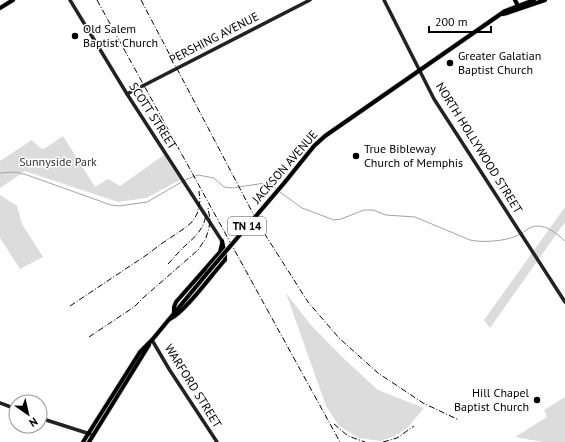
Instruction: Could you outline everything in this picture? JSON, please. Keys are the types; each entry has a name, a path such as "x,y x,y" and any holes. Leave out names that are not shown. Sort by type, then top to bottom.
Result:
{"main road":[{"path":"0,8 13,0"},
{"name":"SCOTT STREET","path":"70,0 127,94 222,241"},
{"name":"PERSHING AVENUE","path":"127,94 310,0"},
{"name":"NORTH HOLLYWOOD STREET","path":"384,0 434,99 565,302"},
{"path":"515,0 519,7"},
{"path":"512,8 515,0"},
{"name":"JACKSON AVENUE","path":"503,14 534,0"},
{"name":"JACKSON AVENUE","path":"88,442 91,434 140,352 152,340 314,146 325,136 503,14 505,11 545,0"},
{"path":"174,313 176,302 220,252 222,241"},
{"path":"168,320 175,317 183,309 224,260 226,255 222,241"},
{"name":"WARFORD STREET","path":"152,340 169,369 217,442"},
{"path":"48,421 91,434"},
{"name":"JACKSON AVENUE","path":"84,442 91,434"}],"green space":[{"name":"Sunnyside Park","path":"63,136 95,187 108,179 120,186 164,155 180,180 146,198 118,202 25,171 0,188 0,161 32,140 40,148 44,149"},
{"name":"Sunnyside Park","path":"0,195 17,206 22,224 43,257 20,269 0,238"},
{"path":"565,207 565,222 490,328 484,320"},
{"path":"286,293 310,324 341,356 378,390 424,408 407,428 393,437 380,441 359,438 339,426 326,406"},
{"path":"565,397 565,442 543,442 515,437 547,417 544,410"}],"waterway":[{"path":"0,173 15,172 27,175 111,205 119,206 147,202 187,179 198,175 214,178 224,187 232,188 265,183 271,184 277,190"},
{"path":"280,192 302,208 334,220 341,219 364,210 373,210 386,215 415,217 475,241 512,238 532,227 537,226 550,230 565,241"}],"railway":[{"path":"97,0 340,442"},
{"path":"141,0 259,225 308,302 339,338 378,373 423,403 459,420"},
{"path":"70,306 148,254 192,222 197,214 200,201 199,191"},
{"path":"89,337 134,307 198,250 206,238 209,228 210,219 208,208"},
{"path":"168,264 199,232 206,214"},
{"path":"334,424 348,436 365,442"},
{"path":"383,442 397,438 414,426"}],"place":[{"name":"Old Salem Baptist Church","path":"75,36"},
{"name":"Greater Galatian Baptist Church","path":"450,63"},
{"name":"True Bibleway Church of Memphis","path":"356,156"},
{"name":"Hill Chapel Baptist Church","path":"537,400"}]}
